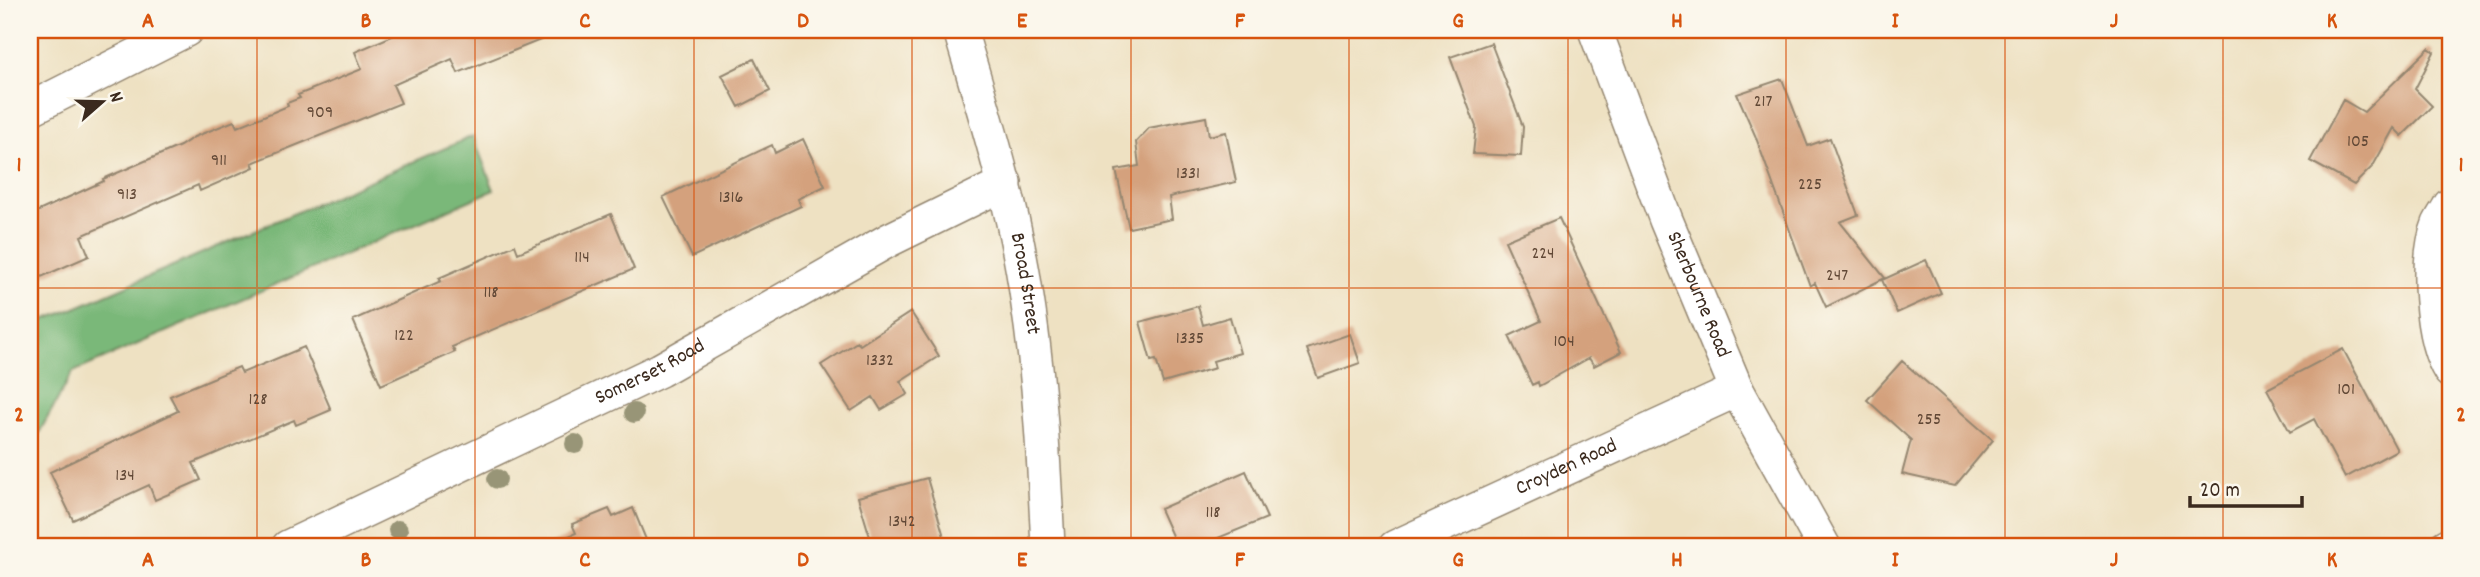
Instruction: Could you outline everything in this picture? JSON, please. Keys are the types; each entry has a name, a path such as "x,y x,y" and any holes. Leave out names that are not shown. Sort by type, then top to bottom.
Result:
{"street":[{"path":"30,108 186,30"},
{"name":"Broad Street","path":"960,30 1005,183 1027,297 1040,404 1048,547"},
{"name":"Sherbourne Road","path":"1595,30 1666,220 1737,390 1824,547"},
{"name":"Somerset Road","path":"288,547 660,370 889,240 1005,183"},
{"path":"2450,205 2438,226 2430,275 2437,339 2450,371"},
{"name":"Croyden Road","path":"1395,547 1737,390"},
{"path":"2445,547 2450,544"}],"green space":[{"path":"473,136 494,190 73,372 30,449 30,325 73,309"}],"building":[{"path":"406,30 563,31 458,73 452,59 393,85 401,103 252,163 254,167 200,191 198,185 81,236 89,256 30,282 30,215 104,181 103,179 180,146 194,137 234,121 237,127 288,106 287,103 300,98 298,95 362,69 355,52"},
{"path":"1491,43 1523,127 1521,156 1473,154 1476,127 1450,57"},
{"path":"2429,48 2434,52 2415,89 2432,106 2402,136 2394,128 2373,166 2354,185 2310,161 2343,100 2364,112"},
{"path":"754,59 770,91 739,107 722,75"},
{"path":"1782,79 1808,146 1830,138 1858,215 1840,222 1885,278 1826,307 1815,283 1810,286 1755,135 1737,94"},
{"path":"1206,117 1209,136 1226,132 1236,182 1169,197 1172,219 1129,228 1116,170 1139,166 1136,142 1149,128"},
{"path":"803,139 825,186 798,199 801,206 692,257 663,197 772,145 775,153"},
{"path":"611,214 634,269 452,347 455,352 381,385 353,320 515,245 518,253"},
{"path":"1559,218 1621,352 1594,366 1589,358 1539,386 1538,382 1532,385 1509,336 1541,321 1505,241"},
{"path":"1926,260 1941,293 1897,313 1882,280"},
{"path":"1198,306 1203,325 1230,317 1240,353 1213,361 1215,368 1163,383 1156,360 1151,361 1140,322"},
{"path":"911,312 939,356 900,381 908,394 881,410 873,397 851,411 821,365 857,342 860,345"},
{"path":"1350,334 1360,363 1318,378 1307,349"},
{"path":"304,347 331,410 296,425 294,420 193,463 201,480 155,500 149,485 73,520 50,472 178,411 170,396 239,367 242,373"},
{"path":"2343,349 2397,450 2345,478 2314,419 2290,432 2267,389"},
{"path":"1902,361 1993,440 1955,486 1902,474 1911,440 1867,400"},
{"path":"1246,471 1267,518 1196,547 1177,547 1160,509"},
{"path":"927,478 947,547 873,547 858,497"},
{"path":"633,508 649,547 543,547 576,533 572,524 609,509 613,517"}]}
